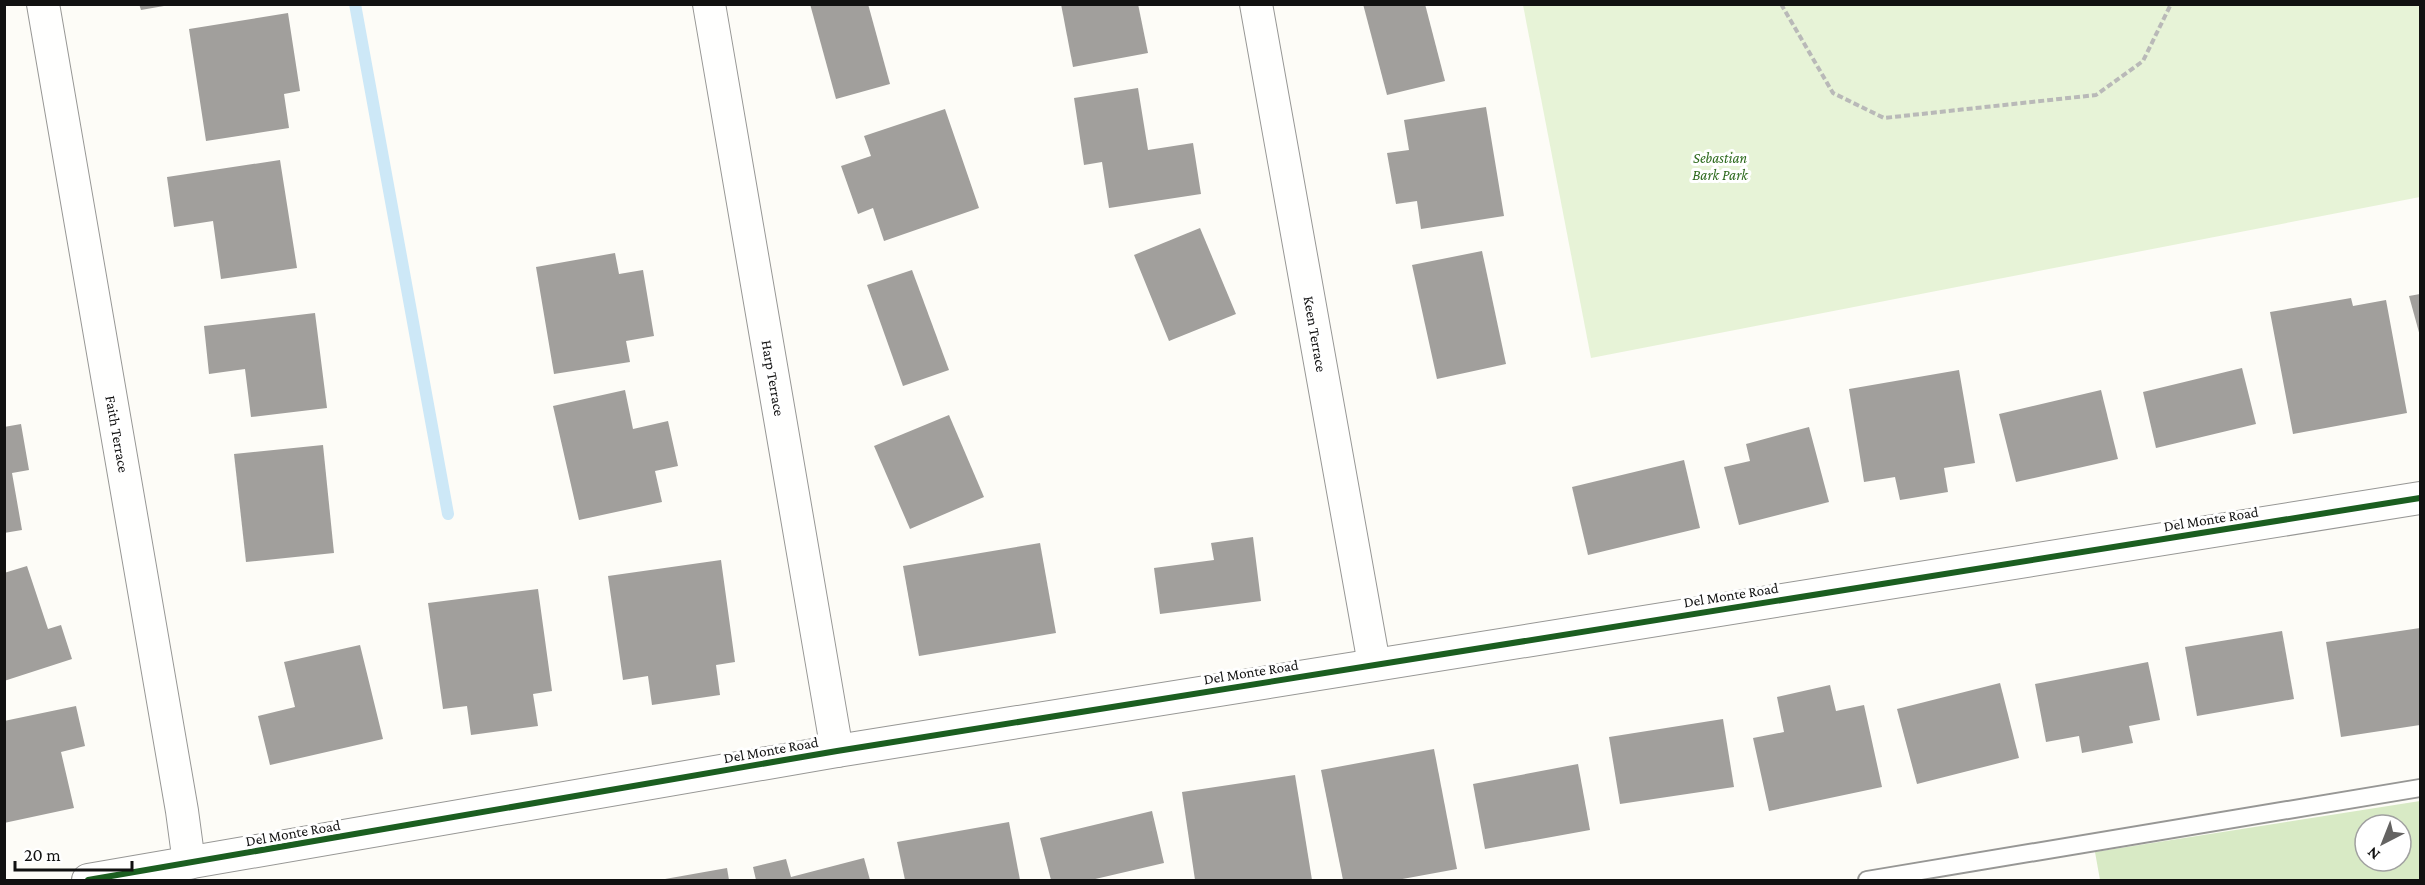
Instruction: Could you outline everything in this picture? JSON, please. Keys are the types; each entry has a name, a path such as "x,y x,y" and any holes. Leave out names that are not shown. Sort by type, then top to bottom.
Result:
{"street":[{"name":"Faith Terrace","path":"43,4 189,863"},
{"name":"Harp Terrace","path":"709,4 837,751"},
{"name":"Keen Terrace","path":"1256,4 1374,664"},
{"name":"Del Monte Road","path":"88,880 837,751 2421,498"}],"lane":[{"path":"1868,880 1945,874 2421,788"}],"path":[{"path":"1780,4 1833,93 1884,118 2096,95 2143,61 2172,4"}],"green space":[{"name":"Sebastian Bark Park","path":"1523,5 2420,5 2420,197 1591,358"},
{"path":"2420,801 2420,880 2100,880 2095,852"}],"building":[{"path":"139,4 163,4 164,6 141,10"},
{"path":"810,4 868,4 890,84 836,99"},
{"path":"1061,4 1138,4 1148,53 1073,67"},
{"path":"1363,4 1425,4 1445,81 1387,95"},
{"path":"288,13 300,91 284,94 289,128 206,141 189,29"},
{"path":"1138,88 1148,150 1193,143 1201,194 1109,208 1102,162 1084,165 1074,98"},
{"path":"1486,107 1504,216 1421,229 1417,201 1396,204 1387,153 1409,150 1404,120"},
{"path":"945,109 979,208 884,241 873,208 858,214 841,166 871,156 864,136"},
{"path":"280,160 297,268 221,279 213,221 174,227 167,177"},
{"path":"1200,228 1236,314 1169,341 1134,255"},
{"path":"1482,251 1506,364 1437,379 1412,265"},
{"path":"615,253 619,274 643,270 654,336 626,341 630,362 554,374 536,267"},
{"path":"912,270 949,370 903,386 867,285"},
{"path":"2420,294 2420,336 2409,296"},
{"path":"2351,298 2353,306 2386,300 2407,413 2293,434 2270,312"},
{"path":"315,313 327,408 251,417 245,369 209,374 204,326"},
{"path":"2242,368 2256,424 2156,448 2143,392"},
{"path":"1959,370 1975,463 1944,468 1948,492 1900,500 1895,477 1864,482 1849,389"},
{"path":"625,390 633,429 668,421 678,466 655,471 662,502 579,520 553,406"},
{"path":"2101,390 2118,459 2016,482 1999,414"},
{"path":"949,415 984,497 910,529 874,446"},
{"path":"21,424 29,470 12,473 22,530 4,533 4,427"},
{"path":"1809,427 1829,502 1739,525 1724,467 1750,461 1746,444"},
{"path":"323,445 334,553 246,562 234,454"},
{"path":"1684,460 1700,528 1588,555 1572,487"},
{"path":"1253,537 1261,601 1160,614 1154,568 1214,560 1211,543"},
{"path":"1040,543 1056,633 919,656 903,566"},
{"path":"721,560 735,662 716,665 720,695 652,705 648,676 623,680 608,576"},
{"path":"27,566 48,629 61,625 72,659 4,681 4,573"},
{"path":"538,589 552,691 533,694 538,726 471,735 467,706 443,709 428,603"},
{"path":"2420,628 2420,725 2341,737 2326,642"},
{"path":"2282,631 2294,699 2197,716 2185,647"},
{"path":"360,645 383,739 270,765 258,716 295,707 284,662"},
{"path":"2148,662 2160,720 2129,726 2133,743 2082,753 2079,736 2046,742 2035,684"},
{"path":"2000,683 2019,758 1917,784 1897,709"},
{"path":"1830,685 1836,711 1864,705 1882,787 1769,811 1753,738 1784,732 1777,697"},
{"path":"76,706 85,746 61,752 74,808 4,823 4,721"},
{"path":"1723,719 1734,787 1620,804 1609,737"},
{"path":"1434,749 1457,869 1397,880 1343,880 1321,770"},
{"path":"1578,764 1590,830 1485,849 1473,784"},
{"path":"1295,775 1312,880 1195,880 1182,792"},
{"path":"1152,811 1164,863 1091,880 1051,880 1040,838"},
{"path":"1009,822 1020,880 905,880 897,842"},
{"path":"864,858 870,880 756,880 753,867 786,859 791,877"},
{"path":"727,868 729,880 665,880 665,879"}],"waterway":[{"path":"355,4 448,514"}],"cycle path":[{"path":"88,880 837,751 2420,498"}]}
